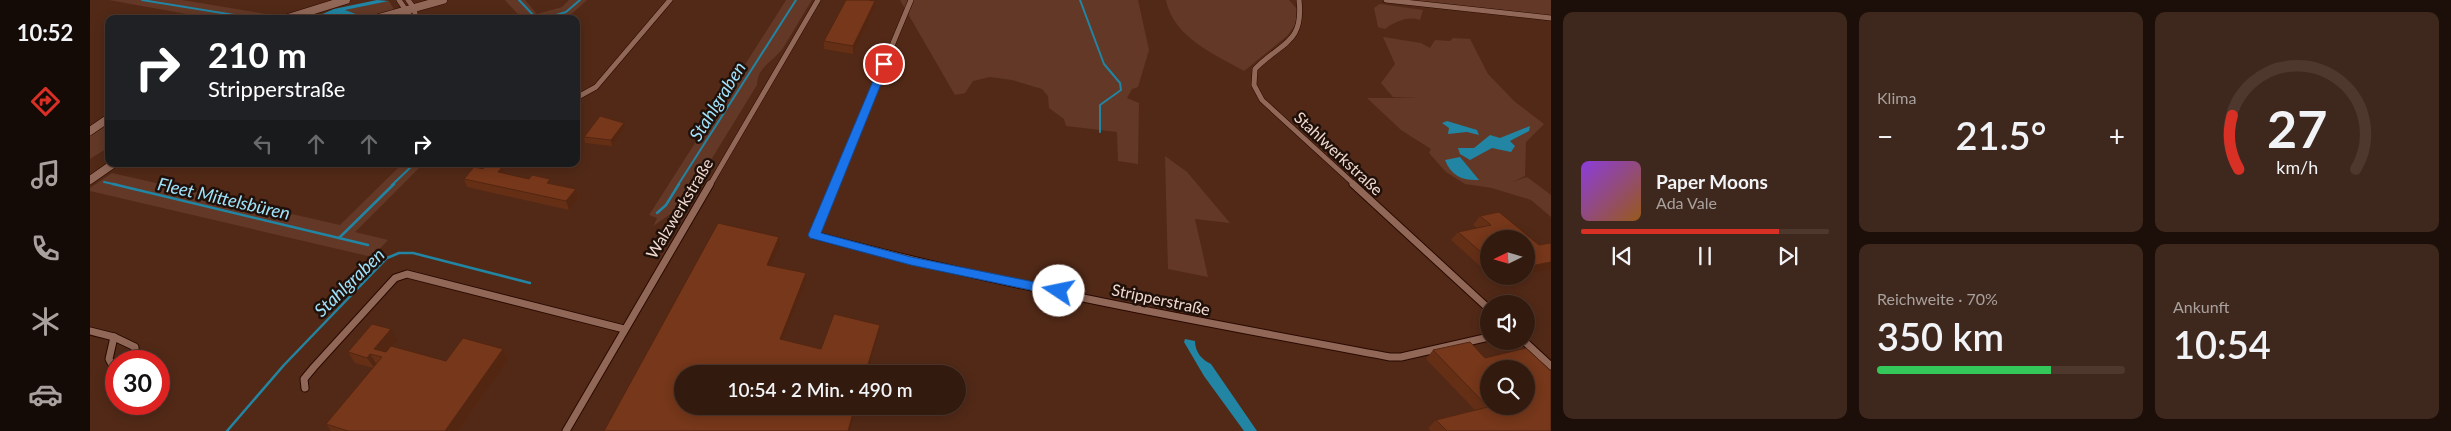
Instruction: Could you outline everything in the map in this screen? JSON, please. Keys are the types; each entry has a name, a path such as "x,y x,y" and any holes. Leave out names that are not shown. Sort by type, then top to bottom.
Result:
{"street":[{"path":"298,15 346,0"},
{"path":"399,0 409,15"},
{"path":"408,0 414,8 415,15"},
{"path":"389,15 442,0"},
{"path":"580,96 596,87 670,0"},
{"name":"Walzwerkstraße","path":"566,431 818,0"},
{"name":"Stripperstraße","path":"911,0 814,235 911,261 1133,308 1390,357 1401,357 1480,339"},
{"name":"Stahlwerkstraße","path":"1299,0 1302,18 1300,26 1291,40 1255,69 1254,82 1256,92 1262,100 1480,301"},
{"path":"1386,0 1551,18"},
{"path":"90,130 105,121"},
{"path":"90,180 109,167"},
{"path":"305,388 303,386 304,379 314,367 395,278 407,274 624,329"},
{"path":"90,331 114,337 135,347 135,350"},
{"path":"111,350 114,337"},
{"path":"1534,350 1551,366"}],"shaded area":[{"path":"90,0 786,0 649,215 657,217 653,225 689,196 756,86 757,77 764,65 777,55 812,0 1551,0 1551,431 90,431"},
{"path":"109,0 182,0 273,15 192,15"},
{"path":"505,0 525,0 537,14 562,7 569,0 587,0 570,15 518,15"},
{"path":"786,0 812,0 783,48 763,69 757,85 689,196 679,204 678,209 653,226 657,218 649,215"},
{"path":"900,0 1138,0 1149,50 1138,87 1132,89 1127,98 1139,103 1138,164 1118,161 1117,132 1066,126 1064,119 1049,108 1048,96 1042,89 1012,80 990,77 973,81 965,93 955,95"},
{"path":"1166,0 1289,0 1297,9 1296,24 1287,36 1244,71 1208,51 1186,34 1170,13"},
{"path":"1405,0 1551,0 1551,16"},
{"path":"389,1 395,11 381,15 333,15 356,14 344,10"},
{"path":"1380,4 1423,10 1420,20 1402,20 1385,29 1378,27 1374,8"},
{"path":"1383,37 1421,43 1430,48 1435,40 1470,39 1488,74 1514,101 1544,124 1526,142 1525,176 1512,182 1527,177 1551,195 1551,217 1531,200 1492,188 1465,184 1446,172 1429,153 1431,149 1401,130 1367,98 1420,98 1393,97 1381,83 1395,64"},
{"path":"105,123 105,150 90,159 90,132"},
{"path":"1165,156 1187,172 1230,223 1195,219 1208,277 1168,269"},
{"path":"399,167 420,167 355,232 388,240 372,257 90,191 90,188 112,173 340,225"}],"water":[{"path":"377,0 389,1 345,10 356,15 320,15 334,9"},
{"path":"1447,121 1477,130 1479,135 1467,132 1448,134 1449,128 1442,123"},
{"path":"1530,126 1529,131 1510,141 1515,146 1511,152 1492,148 1470,160 1460,154 1458,148 1474,148 1490,135 1500,138"},
{"path":"1460,157 1479,180 1468,180 1454,174 1445,160"},
{"path":"1185,339 1195,341 1196,349 1200,355 1211,364 1257,431 1244,431 1204,376 1184,342"}],"building":[{"path":"846,0 875,1 853,46 824,41"},
{"path":"600,116 624,123 611,140 584,137"},
{"path":"474,167 483,169 484,167 502,167 498,172 529,179 532,175 550,179 547,183 576,189 566,201 464,179"},
{"path":"1499,212 1521,230 1480,230 1480,251 1458,232 1491,225 1480,216"},
{"path":"718,223 779,237 767,265 806,273 780,339 821,349 834,314 880,325 868,365 674,365 674,415 852,415 848,431 604,431"},
{"path":"1535,242 1539,245 1551,244 1551,262 1535,265"},
{"path":"372,324 391,329 374,349 386,352 391,346 446,361 463,338 503,349 445,431 348,431 326,424 382,357 370,354 367,358 348,352"},
{"path":"1470,342 1485,358 1518,350 1528,350 1551,371 1551,431 1447,431 1436,420 1480,409 1480,415 1535,415 1535,360 1480,360 1480,399 1433,350"}],"waterway":[{"name":"Fleet Mittelsbüren","path":"142,0 234,15"},
{"name":"Fleet Mittelsbüren","path":"519,0 533,15"},
{"name":"Fleet Mittelsbüren","path":"556,15 566,12 580,0"},
{"name":"Stahlgraben","path":"678,185 796,0"},
{"path":"1080,0 1104,64 1120,83 1121,90 1100,105 1100,132"},
{"name":"Fleet Mittelsbüren","path":"392,185 411,167"},
{"name":"Fleet Mittelsbüren","path":"104,182 118,185"},
{"name":"Fleet Mittelsbüren","path":"113,184 339,238"},
{"name":"Fleet Mittelsbüren","path":"339,238 394,184"},
{"name":"Stahlgraben","path":"657,213 666,205 679,184"},
{"name":"Fleet Mittelsbüren","path":"339,238 368,245"},
{"name":"Stahlgraben","path":"227,431 284,365 387,258 399,253 413,253 530,283"}],"route":[{"path":"884,64 816,226 814,235 911,261 1059,291"}]}
